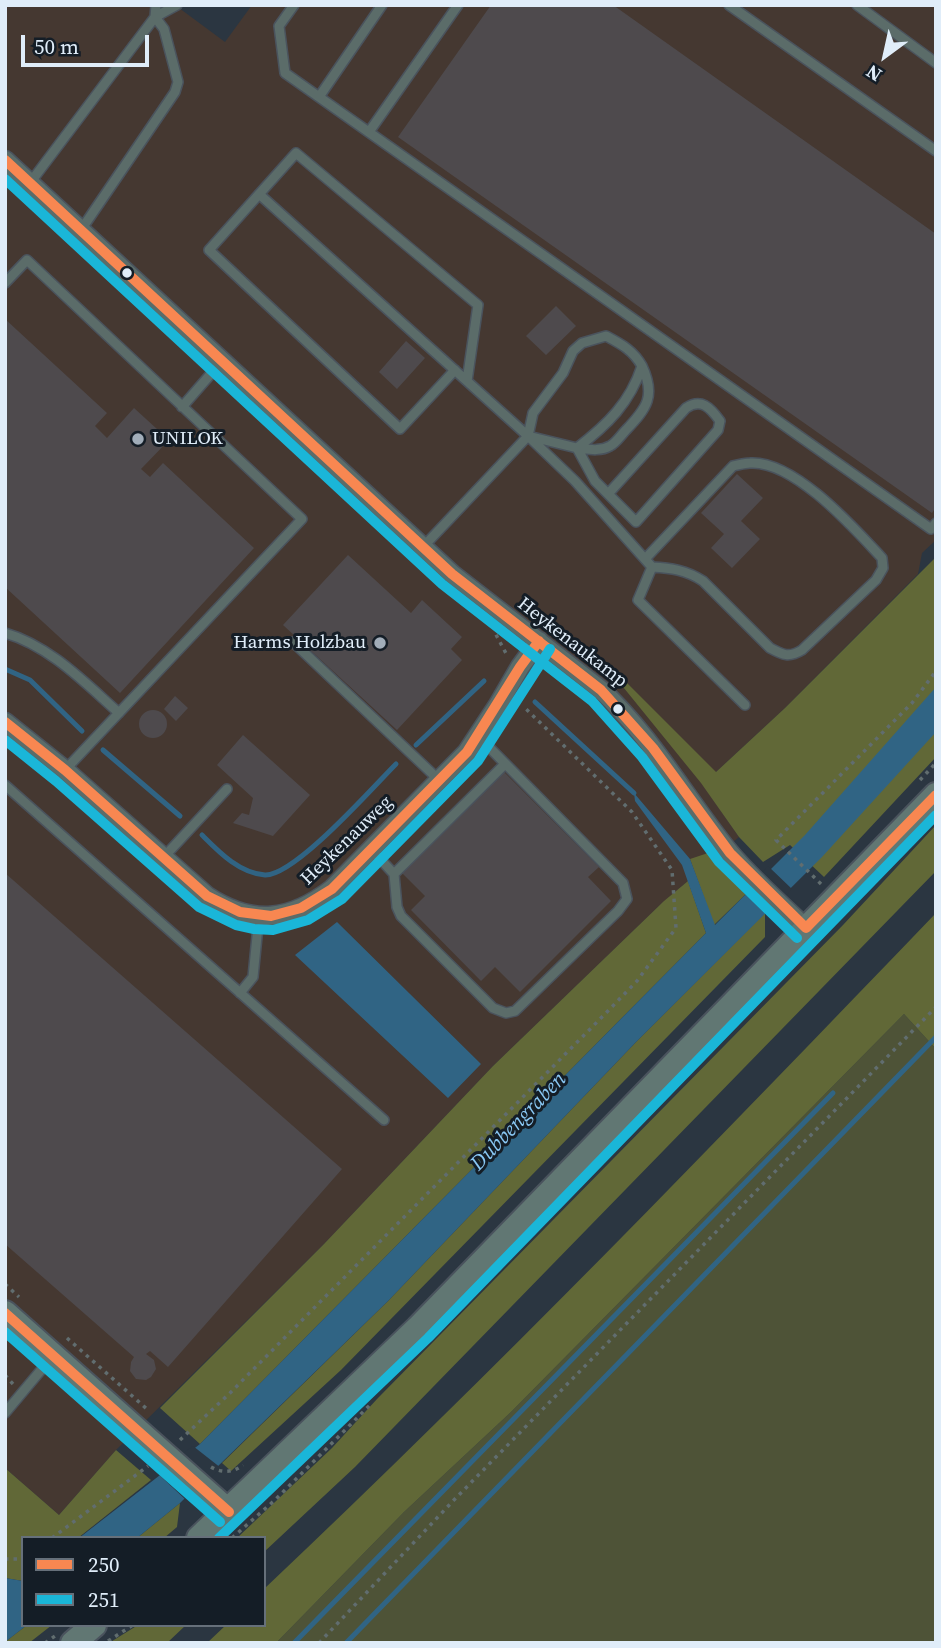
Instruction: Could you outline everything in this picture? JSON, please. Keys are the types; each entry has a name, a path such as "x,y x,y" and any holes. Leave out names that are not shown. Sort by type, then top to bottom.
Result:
{"main road":[{"path":"201,1536 418,1328 936,795"},
{"path":"5,1313 165,1453 211,1479 229,1512"},
{"path":"73,1643 92,1627"}],"street":[{"name":"Heykenaukamp","path":"8,170 30,184 81,230 481,598 540,641 619,707 658,754 706,822 751,875 806,928"},
{"name":"Heykenauweg","path":"5,722 65,770 207,896 223,907 260,916 279,916 314,903 332,889 460,759 540,641"}],"lane":[{"path":"81,230 175,92 178,82 164,29 155,18 156,5"},
{"path":"30,184 155,18 177,5"},
{"path":"294,5 279,26 285,72 931,529 936,523"},
{"path":"319,97 382,5"},
{"path":"369,132 458,5"},
{"path":"729,5 936,150"},
{"path":"857,5 936,62"},
{"path":"454,370 400,429 209,250 296,153 478,305 467,381"},
{"path":"259,194 528,436 575,481 649,563 675,568 703,581 771,648 792,656 802,650 876,580 883,568 882,558 831,505 809,487 775,468 752,462 733,466 649,563 639,600 744,705"},
{"path":"5,283 27,260 302,519 65,770"},
{"path":"423,547 528,436 533,413 563,373 573,351 582,343 606,336 636,355 649,382 649,396 641,414 611,446 595,450 577,448 528,436"},
{"path":"182,407 223,360"},
{"path":"577,448 598,432 626,402 635,387 642,366"},
{"path":"577,448 586,468 608,494 636,522 718,430 720,421 703,403 694,402 608,494"},
{"path":"5,633 37,647 65,666 119,713"},
{"path":"293,642 439,780"},
{"path":"371,849 394,874 397,906 401,916 493,1008 506,1013 515,1011 618,911 626,899 624,883 478,736"},
{"path":"394,874 505,764"},
{"path":"5,785 384,1120"},
{"path":"163,858 227,789"},
{"path":"240,993 253,977 260,916"},
{"path":"5,1413 53,1356"}],"path":[{"path":"498,626 495,631 502,650 509,658"},
{"path":"822,884 776,840 912,703 936,671"},
{"path":"55,1536 165,1453 614,1006 637,981 676,929 671,870 665,860 632,812 523,706"},
{"path":"319,1643 453,1501 936,1007"},
{"path":"211,1479 227,1471"},
{"path":"106,1643 130,1627"}],"shaded area":[{"path":"5,5 175,5 225,42 252,5 936,5 936,540 922,553 918,574 785,708 716,772 701,782 739,837 660,905 493,1066 324,1244 116,1450 59,1515 5,1468"}],"green space":[{"path":"936,557 936,757 824,877 790,845 763,862 739,837 701,783 615,677 618,674 716,772 785,708"},
{"path":"936,825 936,871 355,1467 266,1550 266,1536 239,1536 332,1448 843,925"},
{"path":"708,853 747,893 714,925 690,859"},
{"path":"688,881 706,933 200,1444 160,1408 324,1244 493,1066"},
{"path":"765,913 765,937 341,1370 231,1471 222,1463 388,1301 636,1042"},
{"path":"936,913 936,1049 904,1014 511,1412 404,1512 276,1643 207,1643 224,1627 266,1627 266,1587 436,1424 688,1170"},
{"path":"904,1014 936,1049 936,1643 276,1643 404,1512 511,1412"},
{"path":"116,1450 151,1480 81,1536 21,1536 21,1581 5,1578 5,1468 59,1515"},
{"path":"180,1503 177,1527 166,1536 139,1536"},
{"path":"24,1627 49,1627 29,1643 5,1642"},
{"path":"135,1627 184,1627 167,1643 109,1643"}],"water":[{"name":"Dubbengraben","path":"936,687 936,732 822,857 636,1042 388,1301 180,1503 139,1536 82,1536 200,1444 706,933 682,865 635,801 634,793 690,859 715,925 805,835"},
{"path":"337,922 481,1064 448,1098 295,955"},
{"path":"5,1578 21,1581 21,1627 24,1627 5,1642"}],"pier":[{"path":"768,866 792,889 767,915 743,892"},
{"path":"193,1446 221,1468 187,1501 156,1472"}],"building":[{"path":"491,5 613,5 936,234 936,507 932,513 398,137"},
{"path":"556,306 576,326 546,355 526,336"},
{"path":"5,319 107,413 95,426 107,438 134,408 169,440 141,469 150,477 163,463 254,548 120,693 5,587"},
{"path":"406,341 425,358 397,389 379,372"},
{"path":"737,474 763,498 741,521 760,539 732,568 711,548 724,534 701,513"},
{"name":"Harms Holzbau","path":"348,555 411,613 422,600 462,637 451,649 462,660 397,730 283,625"},
{"path":"175,696 188,708 176,721 164,709"},
{"path":"153,710 163,714 167,724 163,734 153,738 143,734 139,724 143,714"},
{"path":"243,735 310,795 273,836 233,823 242,813 249,815 253,798 217,765"},
{"path":"504,772 599,867 588,877 611,901 520,992 495,967 481,981 411,910 425,896 402,873"},
{"path":"5,873 342,1169 168,1367 150,1351 146,1354 154,1360 156,1369 146,1380 136,1379 130,1371 134,1357 5,1244"}],"waterway":[{"path":"5,669 30,680 82,731"},
{"path":"416,745 484,681"},
{"path":"535,702 634,793"},
{"path":"103,750 180,816"},
{"path":"202,835 238,866 265,875 278,871 314,846 396,764"},
{"path":"346,1643 936,1037"},
{"path":"294,1643 833,1093"}],"transit line":[{"name":"250","path":"5,160 452,574 601,690 653,748 730,853 806,928"},
{"name":"251","path":"5,179 442,584 592,701 642,757 719,862 797,938"},
{"name":"250","path":"5,722 65,770 207,896 240,912 271,916 301,908 332,889 467,752 539,641"},
{"name":"251","path":"5,740 56,781 199,907 236,925 273,930 308,920 342,899 478,761 550,649"},
{"name":"250","path":"806,928 936,795"},
{"name":"251","path":"221,1536 428,1338 936,815"},
{"name":"250","path":"5,1313 229,1512"},
{"name":"251","path":"5,1332 220,1522"}],"place":[{"name":"UNILOK","path":"138,439"},
{"name":"Harms Holzbau","path":"380,643"}]}
